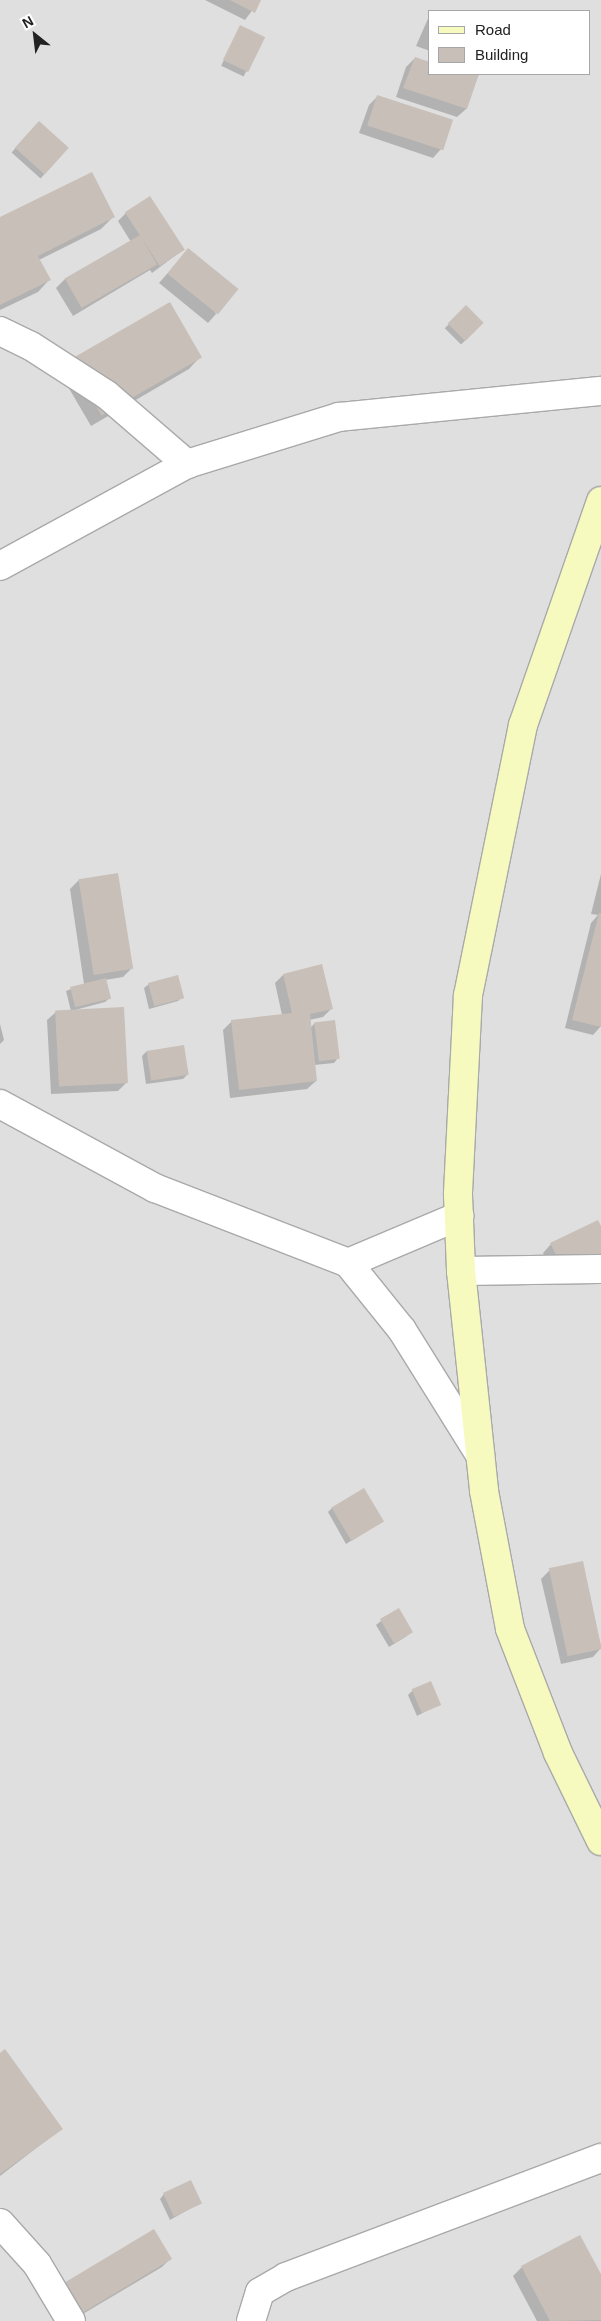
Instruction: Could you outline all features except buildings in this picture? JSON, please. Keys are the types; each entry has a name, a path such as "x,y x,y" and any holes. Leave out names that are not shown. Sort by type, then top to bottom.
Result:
{"main road":[{"path":"601,500 523,725 470,985 459,1216 461,1271 480,1455 510,1629 558,1753 601,1841"}],"street":[{"path":"0,330 31,346 107,394 188,464"},
{"path":"0,566 188,464 339,417 601,391"},
{"path":"0,1104 155,1188 348,1263 402,1330 480,1455"},
{"path":"348,1263 459,1216"},
{"path":"461,1271 601,1269"},
{"path":"251,2321 260,2292 286,2277 601,2158"},
{"path":"0,2223 37,2264 70,2321"}],"shaded area":[{"path":"0,0 601,0 601,2321 0,2321"}]}
